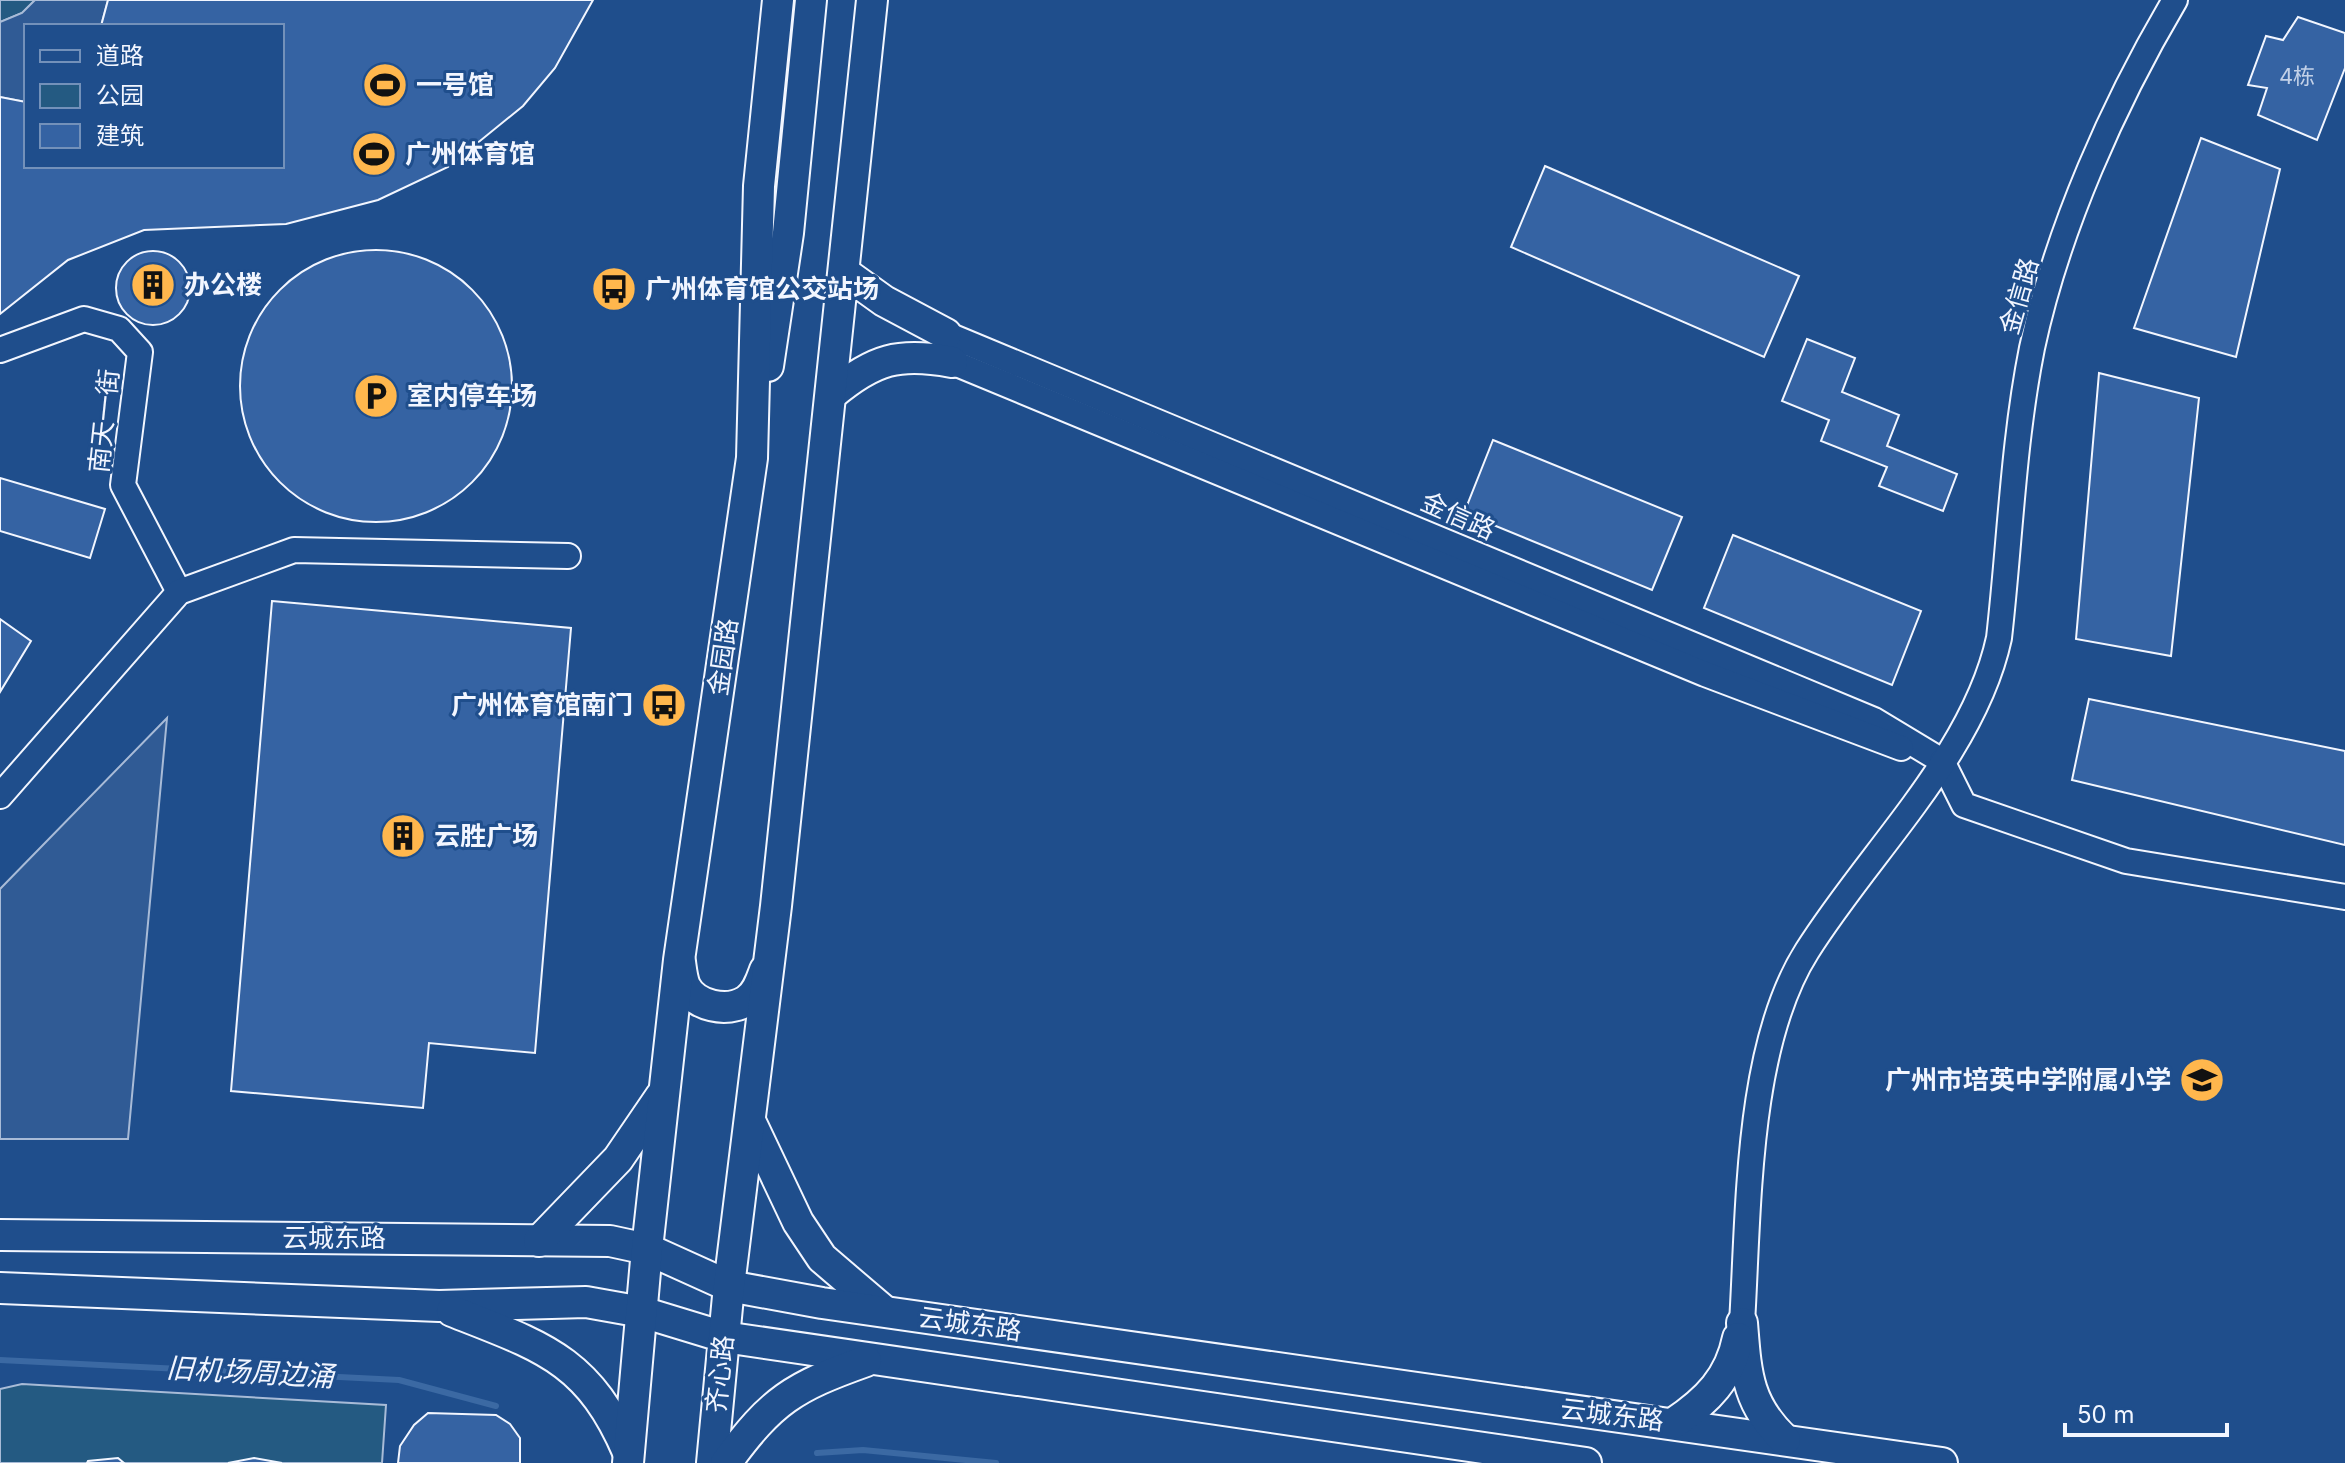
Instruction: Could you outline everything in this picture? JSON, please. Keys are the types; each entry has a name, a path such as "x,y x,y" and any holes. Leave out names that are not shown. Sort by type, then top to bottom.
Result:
{"main road":[{"name":"金园路","path":"642,1312 679,960 752,458 759,186 778,0"},
{"path":"752,458 786,247 811,0"},
{"path":"729,1286 751,1123 832,394 872,0"},
{"path":"845,273 949,348"},
{"path":"832,394 859,372 894,358 923,357 949,348"},
{"path":"679,960 686,988 703,1002 721,1008 745,1002 758,988 769,960"},
{"path":"539,1241 618,1159 664,1091"},
{"path":"751,1123 798,1222 822,1258 885,1312"},
{"name":"云城东路","path":"0,1235 610,1241 647,1249 729,1286 885,1312 1942,1463"},
{"name":"齐心路","path":"712,1463 729,1286"},
{"name":"云城东路","path":"0,1288 439,1306 586,1302 642,1312 665,1322 724,1337 1586,1463"},
{"path":"439,1306 550,1351 600,1397 629,1459"},
{"path":"629,1459 642,1312"},
{"path":"1674,1423 1697,1408 1727,1373 1742,1323"},
{"path":"1742,1323 1748,1383 1756,1405 1785,1440"},
{"path":"997,1378 1005,1329"},
{"path":"726,1463 776,1402 816,1379 871,1359"},
{"path":"1524,1454 1528,1404"}],"street":[{"name":"金信路","path":"949,348 1705,674 1870,738 1942,761 1960,731 1994,658 2025,386 2047,291 2102,143 2175,0"},
{"name":"南天一街","path":"0,350 84,319 119,329 140,352 123,485 179,592"},
{"path":"0,796 179,592 294,550 568,556"},
{"path":"1742,1323 1755,1141 1764,1074 1783,1001 1806,952 1942,761 1964,805 2126,861 2345,897"}],"green space":[{"path":"0,0 35,0 22,13 0,22"},
{"path":"22,1384 386,1405 382,1463 0,1463 0,1389"}],"shaded area":[{"path":"35,0 108,0 102,24 24,24 24,102 0,97 0,22 22,13"},
{"path":"167,718 128,1139 0,1139 0,889"}],"building":[{"name":"广州体育馆","path":"108,0 593,0 555,68 523,106 448,167 378,200 286,224 144,230 68,260 0,314 0,97 24,102 24,168 284,168 284,24 102,24"},
{"path":"2298,17 2345,33 2345,68 2317,140 2258,115 2267,88 2248,85 2266,36 2283,40"},
{"path":"2201,138 2280,169 2236,357 2134,328"},
{"path":"1545,166 1799,276 1764,357 1511,247"},
{"name":"室内停车场","path":"363,250 389,250 416,255 440,266 463,281 481,299 507,346 512,386 510,413 502,438 481,473 463,491 416,517 389,522 363,522 336,517 312,506 289,491 271,473 245,426 240,399 240,373 245,346 256,322 271,299 289,281 336,255"},
{"name":"办公楼","path":"153,251 167,254 179,262 187,274 190,288 187,302 179,314 167,322 153,325 139,322 127,314 119,302 116,288 119,274 127,262 139,254"},
{"path":"1807,339 1855,358 1842,392 1899,415 1887,446 1957,474 1943,511 1879,486 1887,467 1821,441 1829,420 1782,401"},
{"path":"2099,373 2199,398 2171,656 2076,639"},
{"path":"1493,440 1682,517 1652,590 1464,513"},
{"path":"0,478 105,509 90,558 0,531"},
{"path":"1733,535 1921,611 1892,685 1704,608"},
{"name":"云胜广场","path":"272,601 571,628 535,1053 429,1043 423,1108 231,1091"},
{"path":"0,619 31,641 0,692"},
{"path":"2089,699 2345,751 2345,845 2072,780"},
{"path":"428,1413 496,1415 510,1424 520,1438 520,1463 398,1463 400,1446 414,1425"},
{"path":"118,1458 124,1463 87,1463 88,1461"},
{"path":"254,1458 282,1463 228,1463"}],"waterway":[{"name":"旧机场周边涌","path":"0,1360 399,1380 496,1406"},
{"name":"旧机场周边涌","path":"817,1453 863,1450 996,1463"}],"place":[{"name":"一号馆","path":"385,85"},
{"name":"广州体育馆","path":"374,154"},
{"name":"办公楼","path":"153,285"},
{"name":"广州体育馆公交站场","path":"614,289"},
{"name":"室内停车场","path":"376,396"},
{"name":"广州体育馆南门","path":"664,705"},
{"name":"云胜广场","path":"403,836"},
{"name":"广州市培英中学附属小学","path":"2202,1080"}]}
